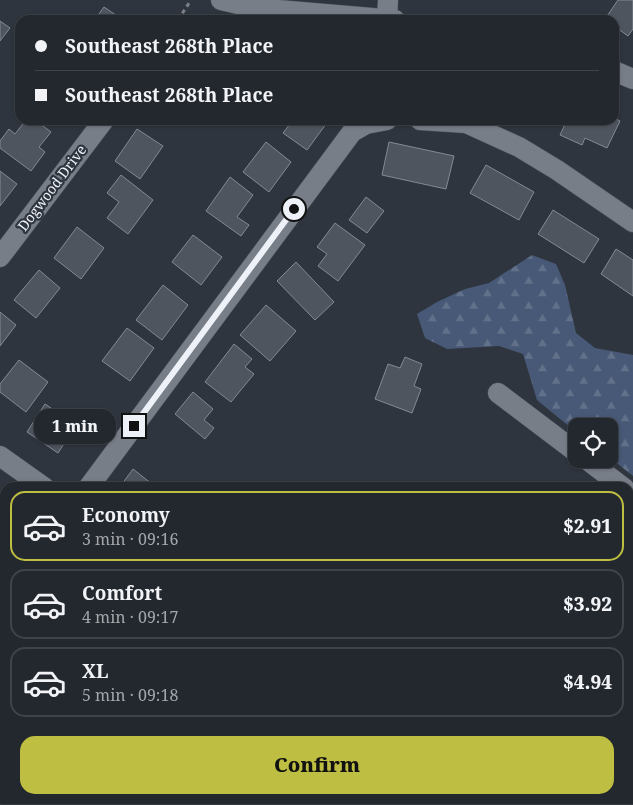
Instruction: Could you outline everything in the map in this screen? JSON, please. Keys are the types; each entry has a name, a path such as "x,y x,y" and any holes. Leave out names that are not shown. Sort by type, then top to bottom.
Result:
{"street":[{"path":"221,0 255,8 339,15"},
{"path":"387,15 388,0"},
{"path":"619,73 633,79"},
{"name":"Dogwood Drive","path":"0,257 100,125"},
{"path":"92,482 352,132 364,125"},
{"path":"470,125 519,147 557,170 633,222"},
{"path":"498,393 568,446"},
{"path":"0,456 37,482"},
{"path":"598,468 616,482"}],"path":[{"path":"181,15 191,0"}],"green space":[{"path":"532,255 556,264 565,285 576,333 595,348 633,355 633,476 618,464 618,418 568,418 568,425 537,400 523,354 499,346 447,349 425,338 417,314 465,289 489,283"}],"building":[{"path":"618,0 633,0 633,29 628,36 619,30 619,15 608,15"},
{"path":"104,7 116,15 98,15"},
{"path":"0,21 10,28 0,41"},
{"path":"22,125 42,125 51,132 39,147 45,152 31,171 0,148 0,141 9,129 15,134"},
{"path":"289,125 325,125 307,150 283,133"},
{"path":"565,125 618,125 607,148 585,138 582,145 560,135"},
{"path":"137,129 163,146 140,179 115,161"},
{"path":"266,142 291,162 269,192 243,172"},
{"path":"389,142 454,156 446,189 382,175"},
{"path":"486,165 534,192 519,220 470,193"},
{"path":"0,171 17,184 0,206"},
{"path":"121,175 153,200 128,234 107,218 119,202 107,193"},
{"path":"230,177 253,195 237,217 249,225 241,236 206,211"},
{"path":"366,197 384,211 367,233 349,220"},
{"path":"553,210 599,239 584,263 538,234"},
{"path":"335,223 365,245 338,281 318,266 327,254 317,247"},
{"path":"77,227 104,248 81,279 54,258"},
{"path":"193,235 222,257 201,285 172,262"},
{"path":"616,249 633,260 633,296 601,274"},
{"path":"296,262 334,302 315,320 277,281"},
{"path":"39,270 60,288 36,318 14,300"},
{"path":"163,285 188,305 162,340 136,320"},
{"path":"266,305 296,331 270,361 240,335"},
{"path":"0,312 16,325 0,346"},
{"path":"127,328 154,348 130,381 102,361"},
{"path":"234,344 252,359 245,367 254,374 231,402 205,382"},
{"path":"405,357 422,364 414,386 421,389 412,413 375,399 388,364 400,368"},
{"path":"19,360 48,382 26,412 0,392 0,384"},
{"path":"193,392 213,409 204,420 214,428 205,439 175,414"},
{"path":"45,404 76,425 58,453 27,432"},
{"path":"133,469 149,482 123,482"},
{"path":"12,804 42,804 41,805"},
{"path":"131,804 162,804 162,805"},
{"path":"282,804 307,804 306,805"},
{"path":"423,804 424,805 373,805"},
{"path":"546,804 573,804 572,805"}],"route":[{"path":"134,426 294,209"}]}
